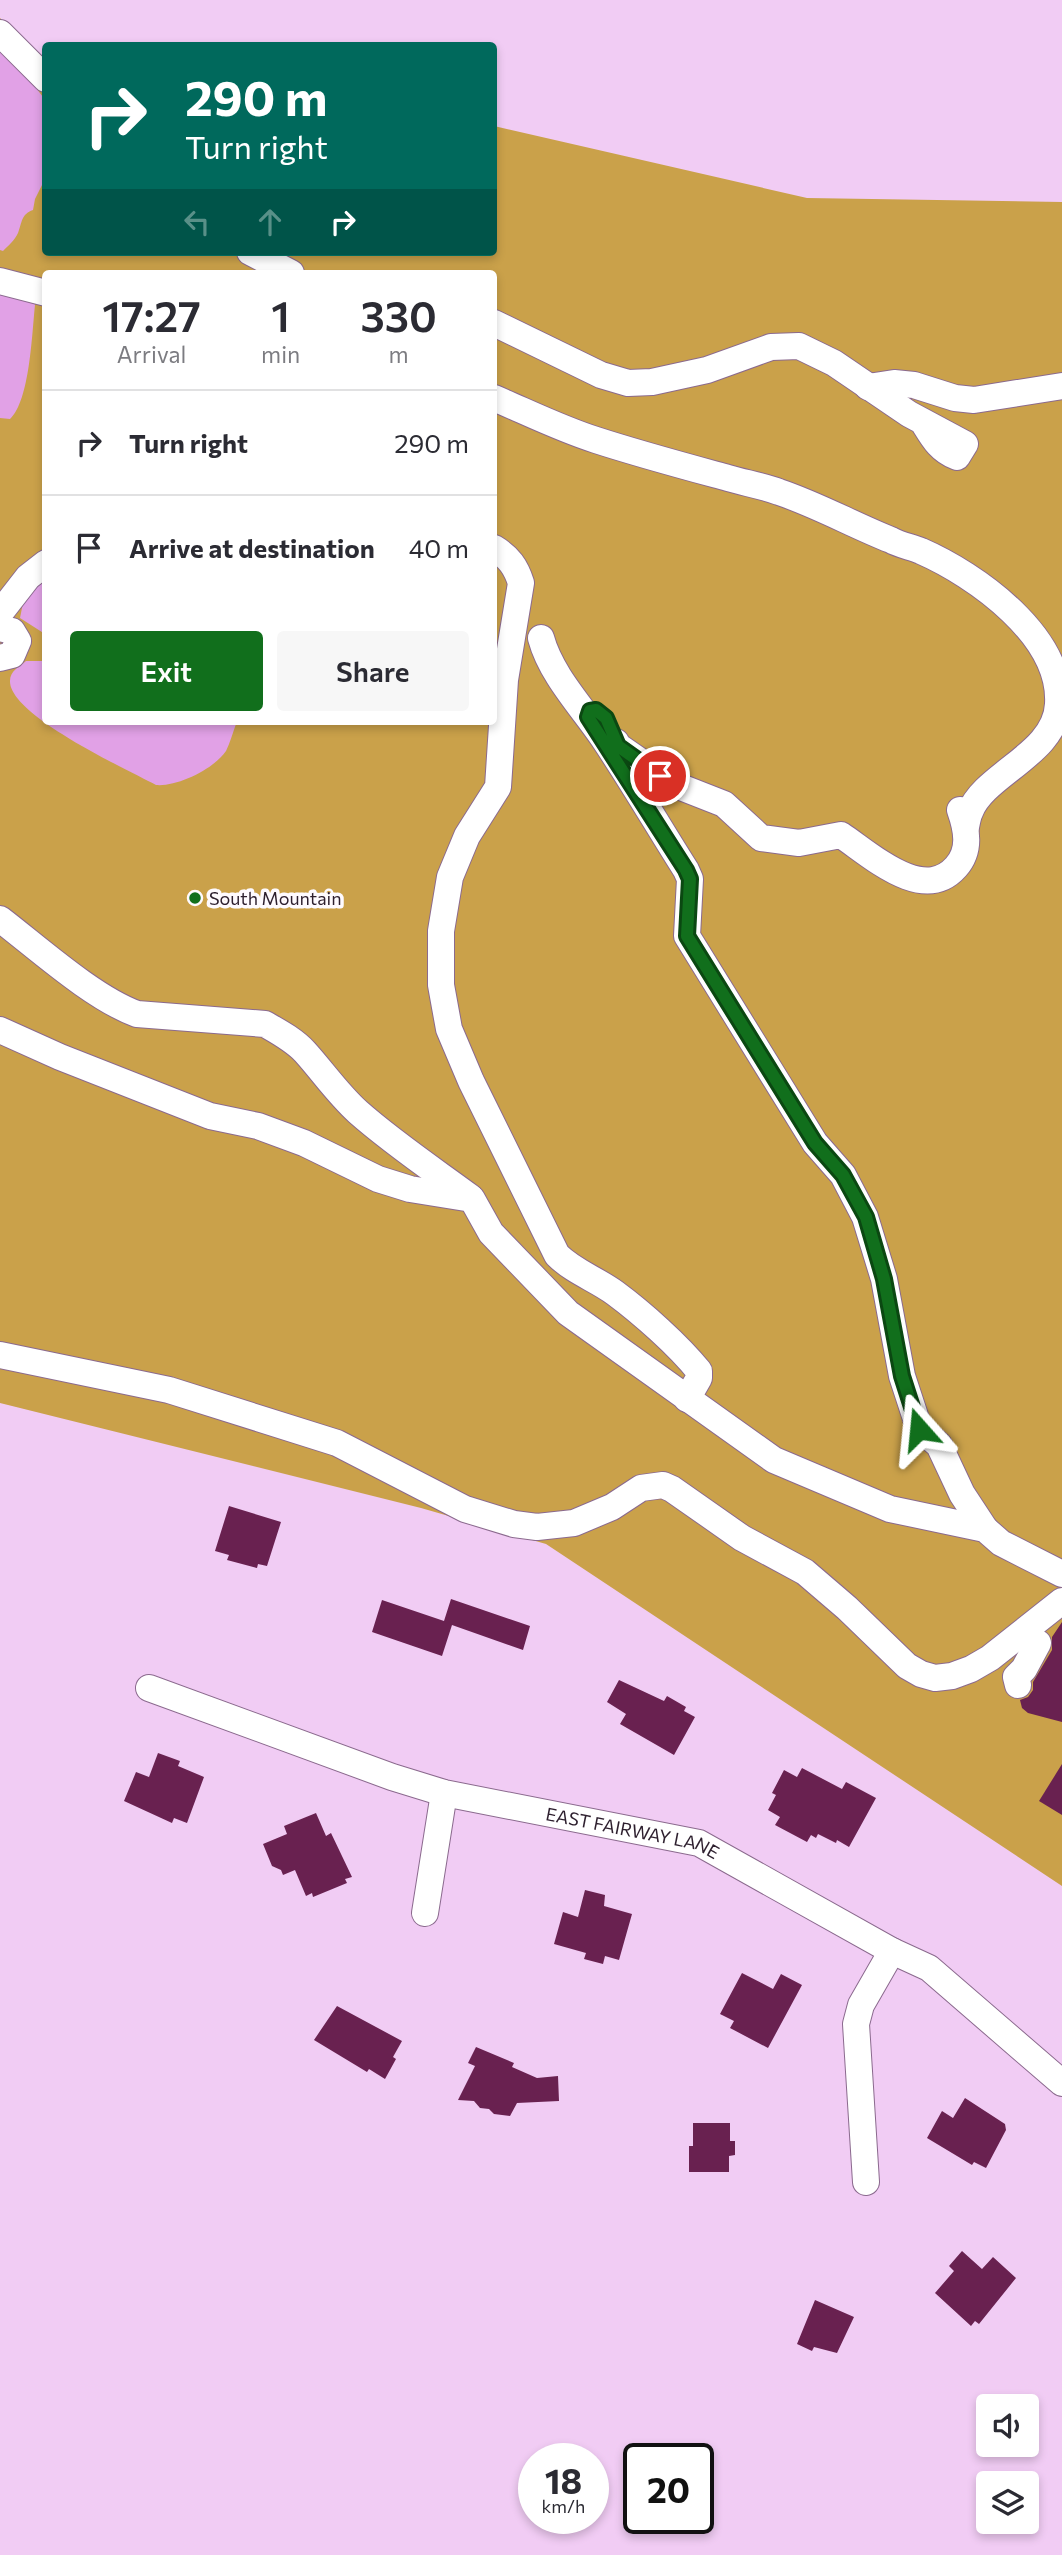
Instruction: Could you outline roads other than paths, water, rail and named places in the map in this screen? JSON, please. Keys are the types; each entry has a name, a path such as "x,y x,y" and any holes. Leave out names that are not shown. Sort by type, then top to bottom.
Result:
{"street":[{"path":"0,33 42,75"},
{"path":"258,256 285,270"},
{"path":"0,281 42,292"},
{"path":"497,324 601,375 628,383 652,382 707,370 771,347 799,346 834,363 916,418 899,399 905,387 914,385"},
{"path":"868,387 894,383 914,385 943,395 974,400 1062,386"},
{"path":"497,399 595,440 778,491 930,556 979,585 1027,627 1044,650 1056,677 1059,706 1048,732 1032,752 970,815 962,860 946,876 925,882 909,879 841,835 799,843 761,838 724,804 673,785 618,746 606,718 589,714"},
{"path":"497,550 509,559 516,569 521,583 529,637 589,714 686,870 690,879 687,936 815,1143 843,1175 866,1217 884,1279 902,1376 919,1429 939,1445 947,1457 962,1494 985,1529 1001,1543 1062,1574"},
{"path":"0,658 12,655 17,646 16,635 1,620 28,577 42,566"},
{"path":"529,637 505,680 498,787 457,856 450,877 441,930 441,985 449,1029 496,1136 557,1255 570,1268 617,1294 688,1357 699,1371 699,1378 687,1399"},
{"path":"0,919 103,997 124,1009 137,1014 265,1024 282,1034 304,1050 324,1077 357,1111 393,1141 433,1183"},
{"path":"0,1030 60,1057 210,1116 258,1126 304,1143 378,1179 433,1183 472,1199 491,1233 560,1306 774,1460 890,1509 985,1529"},
{"path":"0,1355 169,1390 337,1443 464,1509 514,1524 537,1527 574,1523 612,1507 641,1488 663,1485 742,1538 805,1572 848,1608 906,1666 935,1678 952,1676 990,1658 1024,1634 1062,1601"},
{"path":"1018,1685 1016,1677 1024,1669 1038,1643 1024,1634"},
{"name":"EAST FAIRWAY LANE","path":"149,1688 444,1793 699,1843 892,1951 929,1968 1062,2083"},
{"path":"425,1913 444,1793"},
{"path":"866,2182 856,2024 861,2005 892,1951"}],"place":[{"name":"South Mountain","path":"195,898"}]}
